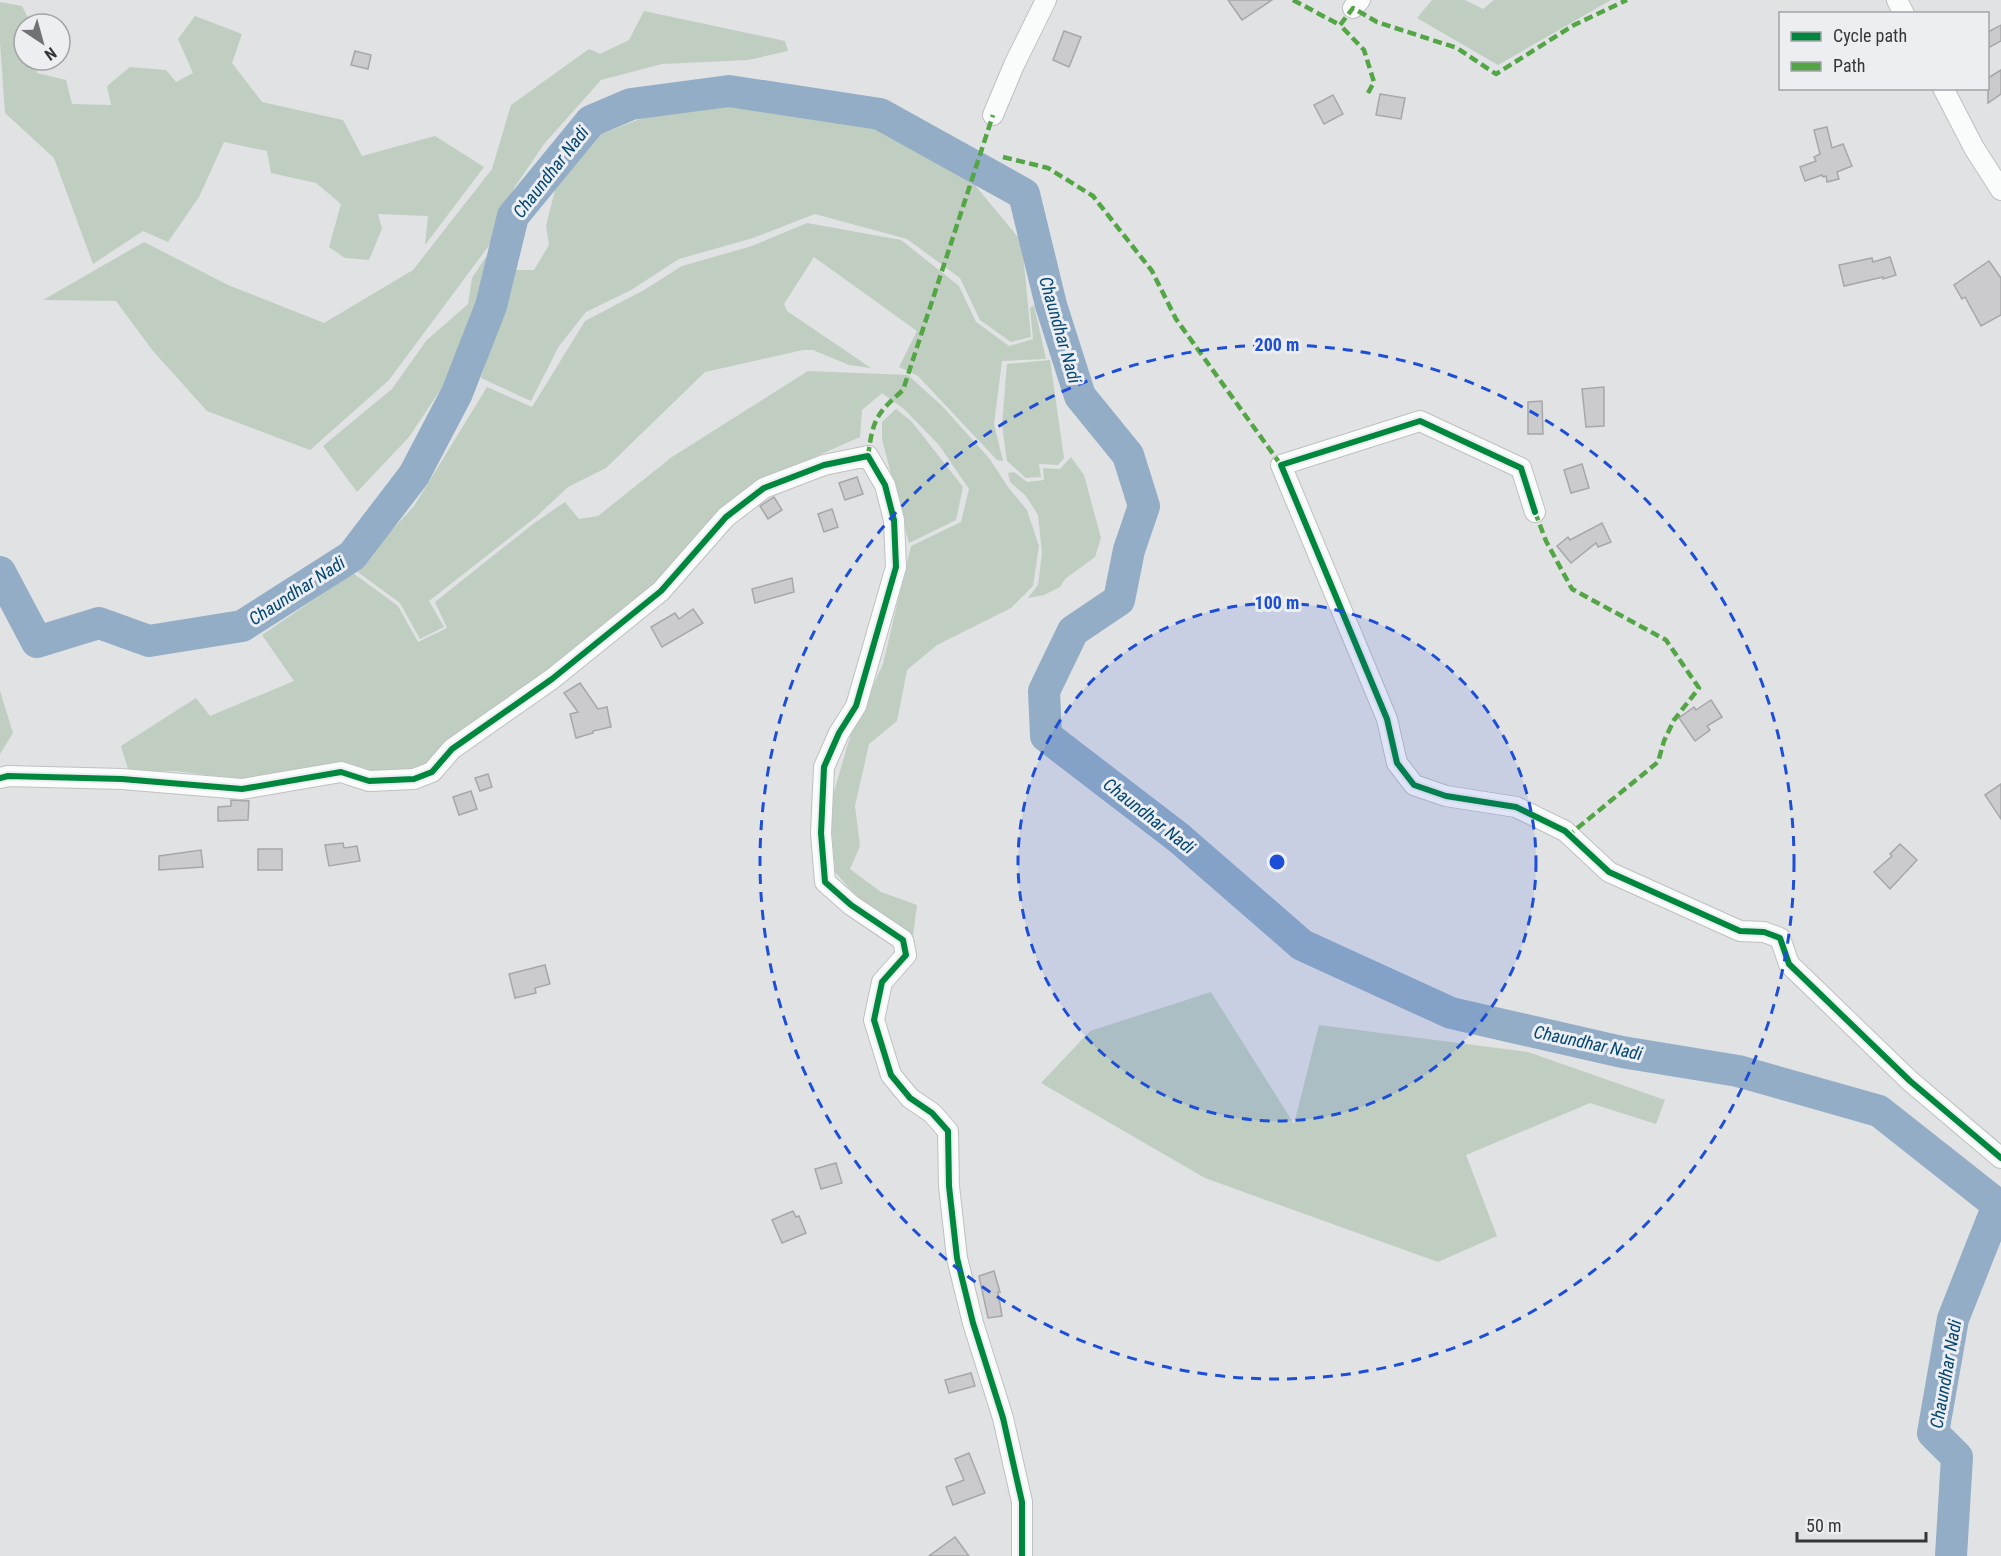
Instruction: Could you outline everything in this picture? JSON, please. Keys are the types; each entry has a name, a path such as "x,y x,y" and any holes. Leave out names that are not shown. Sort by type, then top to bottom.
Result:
{"street":[{"path":"993,115 1014,65 1046,0"},
{"path":"1944,90 1974,148 2001,190"},
{"path":"1535,512 1521,468 1420,421 1281,465 1387,718 1397,763 1414,785 1446,796 1516,807 1565,831 1609,872 1740,931 1764,932 1780,938 1789,964 1910,1081 2001,1158"},
{"path":"0,778 8,776 122,779 242,789 341,772 369,781 414,779 432,772 452,749 552,679 661,591 726,517 764,488 824,465 868,456 885,485 894,520 896,567 856,706 839,733 824,767 821,833 825,882 851,905 903,940 906,955 882,982 874,1020 891,1075 910,1098 932,1113 948,1131 949,1186 957,1258 973,1323 1004,1418 1022,1502 1022,1556"}],"green space":[{"path":"1432,0 1465,0 1483,9 1494,0 1611,0 1498,65 1417,18"},
{"path":"0,2 22,6 25,12 12,12 12,72 37,72 66,80 72,104 111,105 107,86 130,67 166,70 176,82 193,73 178,39 195,16 242,34 232,63 262,102 343,120 362,156 435,136 484,167 425,245 428,216 378,214 382,229 369,260 345,258 329,247 341,204 316,183 271,173 267,151 224,142 199,197 168,242 143,231 93,264 54,158 5,113"},
{"path":"644,11 785,41 788,51 748,60 662,64 601,80 544,144 514,188 502,228 389,380 310,450 207,411 153,351 116,301 43,300 144,242 228,285 324,323 413,270 492,169 511,105 589,49 600,54 629,40"},
{"path":"731,106 806,114 884,129 965,173 1022,242 1031,337 1011,342 980,320 960,278 907,239 815,214 753,238 679,259 631,290 586,312 559,346 531,401 481,378 512,270 534,270 549,245 546,226 556,186 601,134 658,112"},
{"path":"807,223 901,240 959,286 976,322 1009,346 1033,339 1030,308 1034,305 1046,359 1002,361 994,424 1003,461 997,460 918,376 899,367 917,331 814,257 784,304 787,311 871,368 849,365 813,350 803,350 705,372 606,468 568,487 536,517 429,601 444,627 420,639 400,603 355,570 414,506 487,387 532,407 585,321 644,290 682,266 752,246"},
{"path":"496,250 478,309 445,383 409,437 357,492 323,446 392,389 426,341 468,304 472,278 485,258"},
{"path":"1050,360 1064,458 1058,465 1039,464 1041,477 1026,478 1007,461 1002,425 1007,364"},
{"path":"808,371 908,375 942,406 989,458 1027,510 1039,546 1033,586 1011,608 937,645 907,670 897,721 869,744 855,806 860,846 850,869 881,892 917,905 913,935 873,915 835,872 830,805 851,734 883,664 911,546 961,522 969,489 939,445 904,409 882,393 862,410 860,437 803,462 739,495 660,579 595,634 422,766 387,775 252,781 176,771 129,772 121,746 196,698 210,716 294,681 262,635 353,573 398,606 418,642 447,628 435,602 533,524 565,502 579,519 598,516 672,457"},
{"path":"896,409 912,422 963,487 956,520 909,543 882,439 882,422"},
{"path":"1071,457 1084,475 1101,538 1095,557 1065,579 1060,587 1044,595 1028,598 1038,585 1042,553 1038,515 1026,496 1010,482 1008,473 1014,472 1027,482 1044,480 1043,468 1060,469"},
{"path":"0,691 13,733 0,754"},
{"path":"1211,992 1294,1124 1319,1025 1528,1052 1665,1100 1656,1124 1590,1103 1466,1155 1497,1236 1438,1262 1205,1178 1041,1083 1090,1031"}],"building":[{"path":"1228,0 1272,0 1242,20"},
{"path":"2001,25 2001,41 1989,47 1989,31"},
{"path":"1064,31 1081,37 1069,67 1053,60"},
{"path":"355,51 371,55 368,69 351,65"},
{"path":"2001,70 2001,94 1988,103 1988,90 1989,77"},
{"path":"1380,94 1405,98 1401,119 1376,115"},
{"path":"1333,95 1343,114 1324,124 1314,105"},
{"path":"1827,127 1832,148 1843,144 1852,166 1837,172 1839,179 1827,182 1826,176 1822,175 1805,181 1800,167 1816,161 1814,157 1820,154 1814,130"},
{"path":"1890,257 1896,275 1844,286 1839,265 1872,258 1873,262"},
{"path":"1989,261 2001,278 2001,315 1981,326 1965,297 1962,299 1954,285"},
{"path":"1604,387 1604,426 1586,427 1582,389"},
{"path":"1542,401 1543,434 1528,434 1528,402"},
{"path":"1582,464 1589,488 1571,493 1564,470"},
{"path":"857,477 863,494 845,500 839,483"},
{"path":"774,497 782,510 768,519 760,506"},
{"path":"832,509 838,527 824,532 818,514"},
{"path":"1602,523 1611,542 1598,547 1596,543 1571,563 1557,546 1568,537 1570,540"},
{"path":"792,578 794,592 755,603 752,589"},
{"path":"693,609 703,623 662,647 651,627 675,613 679,619"},
{"path":"580,683 598,709 607,707 611,727 576,738 570,714 578,712 564,693"},
{"path":"1711,700 1722,717 1707,726 1710,730 1695,741 1679,718 1694,707 1696,710"},
{"path":"488,774 492,787 480,791 475,778"},
{"path":"2001,784 2001,819 1985,795"},
{"path":"471,791 477,809 459,815 453,797"},
{"path":"231,800 249,801 248,820 218,821 218,807 231,806"},
{"path":"343,843 344,848 357,846 360,861 329,866 325,845"},
{"path":"1900,844 1917,860 1890,889 1874,872 1892,856 1890,854"},
{"path":"258,849 282,849 282,870 258,870"},
{"path":"201,850 203,867 159,870 159,856"},
{"path":"545,965 550,984 535,988 536,993 515,998 509,974"},
{"path":"836,1163 842,1183 821,1189 815,1169"},
{"path":"793,1211 796,1217 799,1216 806,1233 782,1243 772,1220"},
{"path":"994,1271 1000,1292 998,1292 1002,1316 988,1318 979,1276"},
{"path":"971,1373 975,1386 949,1393 945,1380"},
{"path":"969,1453 985,1493 953,1505 946,1487 964,1480 955,1459"},
{"path":"955,1537 969,1556 929,1556"}],"waterway":[{"name":"Chaundhar Nadi","path":"0,572 37,642 99,623 149,641 242,626 352,556 414,475 457,393 491,306 513,216 591,121 631,104 729,91 880,114 1024,194 1051,305 1080,396 1128,455 1144,506 1129,550 1119,600 1073,631 1044,691 1046,736 1179,838 1302,945 1451,1013 1622,1052 1738,1071 1879,1111 1998,1205 1953,1319 1933,1433 1957,1457 1951,1556"}],"marked path":[{"path":"1293,0 1340,25"},
{"path":"1368,93 1374,82 1364,50 1340,25 1353,8 1377,22 1457,48 1496,74 1574,25 1627,0"},
{"path":"868,456 877,419 886,406 903,390 993,115"},
{"path":"1003,157 1048,168 1093,196 1152,271 1176,319 1281,465"},
{"path":"1535,512 1546,541 1572,589 1666,640 1699,688 1674,720 1664,741 1658,762 1569,835"}],"cycle path":[{"path":"1535,512 1521,468 1420,421 1281,465 1387,719 1397,763 1414,785 1446,796 1516,807 1565,831 1609,872 1740,931 1764,932 1780,938 1789,964 1910,1081 2001,1158"},
{"path":"0,778 8,776 122,779 242,789 341,772 369,781 414,779 432,772 452,749 552,679 661,591 726,517 764,488 824,465 868,456 885,485 894,520 896,567 856,706 839,733 824,767 821,833 825,882 851,905 903,940 906,955 882,982 874,1020 891,1075 910,1098 932,1113 948,1131 949,1186 957,1258 973,1323 1003,1418 1022,1502 1022,1556"}]}
